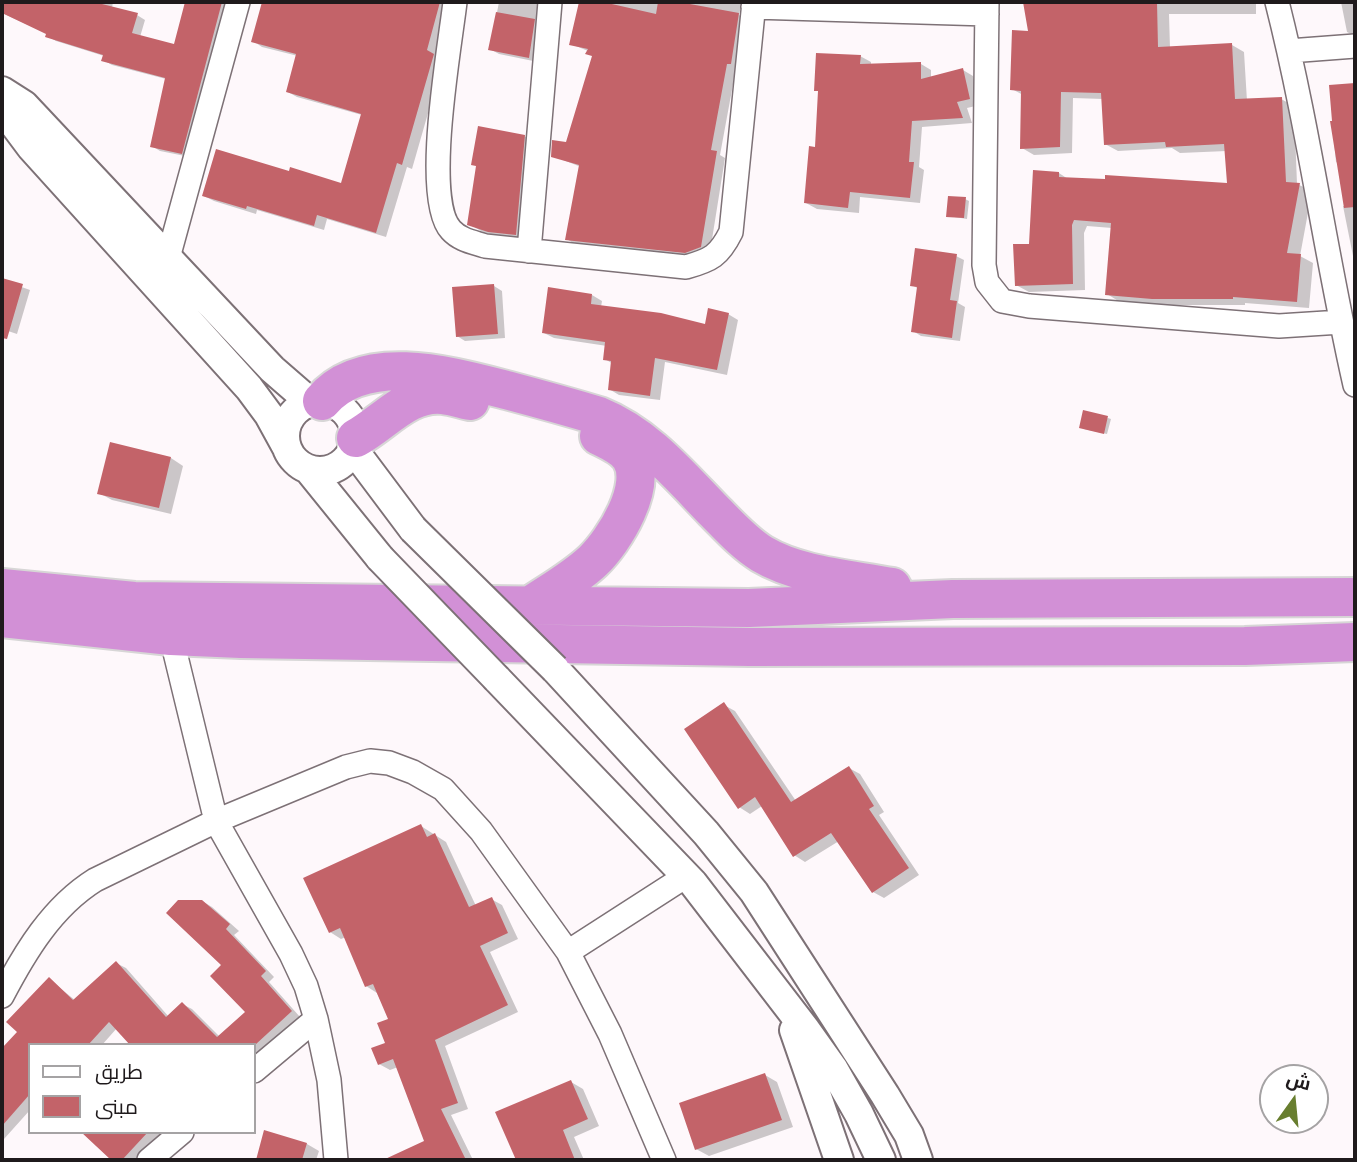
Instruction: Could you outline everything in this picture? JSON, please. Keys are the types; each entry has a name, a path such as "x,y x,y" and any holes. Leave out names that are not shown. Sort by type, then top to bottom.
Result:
{"highway":[{"path":"316,402 354,379 385,372 414,371 449,375 599,416 620,425 649,445 738,535 780,564 953,598"},
{"path":"354,443 414,399 444,395 589,432 611,442 629,455 637,480 629,506 615,534 594,561 531,605"},
{"path":"2,588 134,601 749,608 953,598 1355,597"},
{"path":"2,618 171,636 750,647 1245,646 1355,642"}],"street":[{"path":"168,258 238,2"},
{"path":"455,2 439,139 438,187 449,229 462,239 485,246 686,267 709,261 723,249 732,232 754,4 987,8 984,265 987,282 1002,301 1029,306 1279,326 1341,322"},
{"path":"529,251 550,2"},
{"path":"1277,2 1355,385"},
{"path":"1289,51 1355,46"},
{"path":"2,91 24,105 272,369 316,402"},
{"path":"2,100 10,118 31,147 249,388 269,415 290,456 308,470 380,558 687,876 784,1000 833,1068 881,1160"},
{"path":"286,446 287,424 292,414 316,402 332,403 350,417 354,443 413,530 555,669 706,833 754,892 885,1095 909,1135 918,1160"},
{"path":"308,470 330,471 348,458 354,443"},
{"path":"171,636 216,821 291,954 306,986 329,1080 336,1160"},
{"path":"2,996 29,948 77,891 116,869 216,821 334,772 370,761 389,763 414,772 443,789 481,831 568,951 610,1034 664,1160"},
{"path":"568,951 687,876"},
{"path":"784,1000 839,1160"},
{"path":"256,1070 316,1019"},
{"path":"149,1160 180,1134"}],"building":[{"path":"2,2 94,2 138,13 132,33 174,44 185,2 222,2 182,154 150,147 165,78 101,61 103,55 45,37 46,34 2,13"},
{"path":"262,2 440,2 427,50 434,54 402,165 397,163 376,233 317,215 314,226 202,196 216,149 341,183 361,114 286,92 296,54 251,42"},
{"path":"579,2 603,2 656,14 658,2 679,2 739,13 731,64 727,64 711,150 717,151 701,247 685,253 565,240 579,165 551,157 552,140 566,142 592,56 585,54 588,49 569,45"},
{"path":"1023,2 1157,2 1158,47 1232,43 1235,99 1282,97 1286,182 1300,183 1287,253 1301,254 1297,302 1233,297 1152,299 1105,295 1111,223 1074,220 1073,284 1015,286 1013,244 1029,244 1033,170 1059,172 1059,177 1105,179 1105,175 1227,183 1224,144 1166,147 1165,142 1104,145 1101,93 1061,92 1060,147 1020,149 1021,91 1010,90 1012,30 1028,31"},
{"path":"496,12 535,19 529,58 488,50"},
{"path":"816,53 861,55 860,64 921,62 921,79 963,68 970,99 957,102 963,118 912,121 909,162 914,162 910,198 850,192 848,208 804,203 809,146 815,147 818,91 814,91"},
{"path":"1355,83 1355,207 1344,208 1330,121 1329,85"},
{"path":"478,126 525,135 516,235 488,232 467,225 476,166 471,165"},
{"path":"948,196 966,197 964,218 946,217"},
{"path":"915,248 957,254 950,300 957,301 952,338 911,332 917,287 910,286"},
{"path":"2,278 23,284 7,339 2,338"},
{"path":"494,284 498,334 456,337 452,287"},
{"path":"548,287 592,294 591,304 661,313 705,324 708,308 729,313 717,370 655,358 650,396 608,390 611,361 603,360 605,342 542,333"},
{"path":"1083,410 1108,416 1104,434 1079,428"},
{"path":"110,442 171,457 159,508 97,494"},
{"path":"724,702 791,802 849,766 874,806 869,809 909,868 872,893 831,833 793,857 755,797 738,809 684,729"},
{"path":"421,824 427,837 435,833 469,907 492,897 508,933 480,946 508,1005 435,1040 458,1103 441,1109 466,1160 383,1160 424,1141 393,1059 378,1065 371,1048 385,1043 377,1023 388,1019 373,984 365,987 340,928 329,933 303,878"},
{"path":"178,900 202,900 230,924 226,929 266,971 261,976 292,1011 256,1044 128,1043 109,1022 90,1043 28,1043 28,1096 2,1126 2,1048 17,1032 6,1022 49,977 73,1000 116,961 166,1017 182,1002 217,1037 245,1012 210,976 221,965 166,913"},
{"path":"765,1073 782,1120 695,1150 679,1103"},
{"path":"571,1080 588,1119 563,1130 575,1160 516,1160 495,1112"},
{"path":"264,1130 307,1143 302,1160 256,1160"},
{"path":"83,1134 146,1134 122,1160 111,1160"}]}
